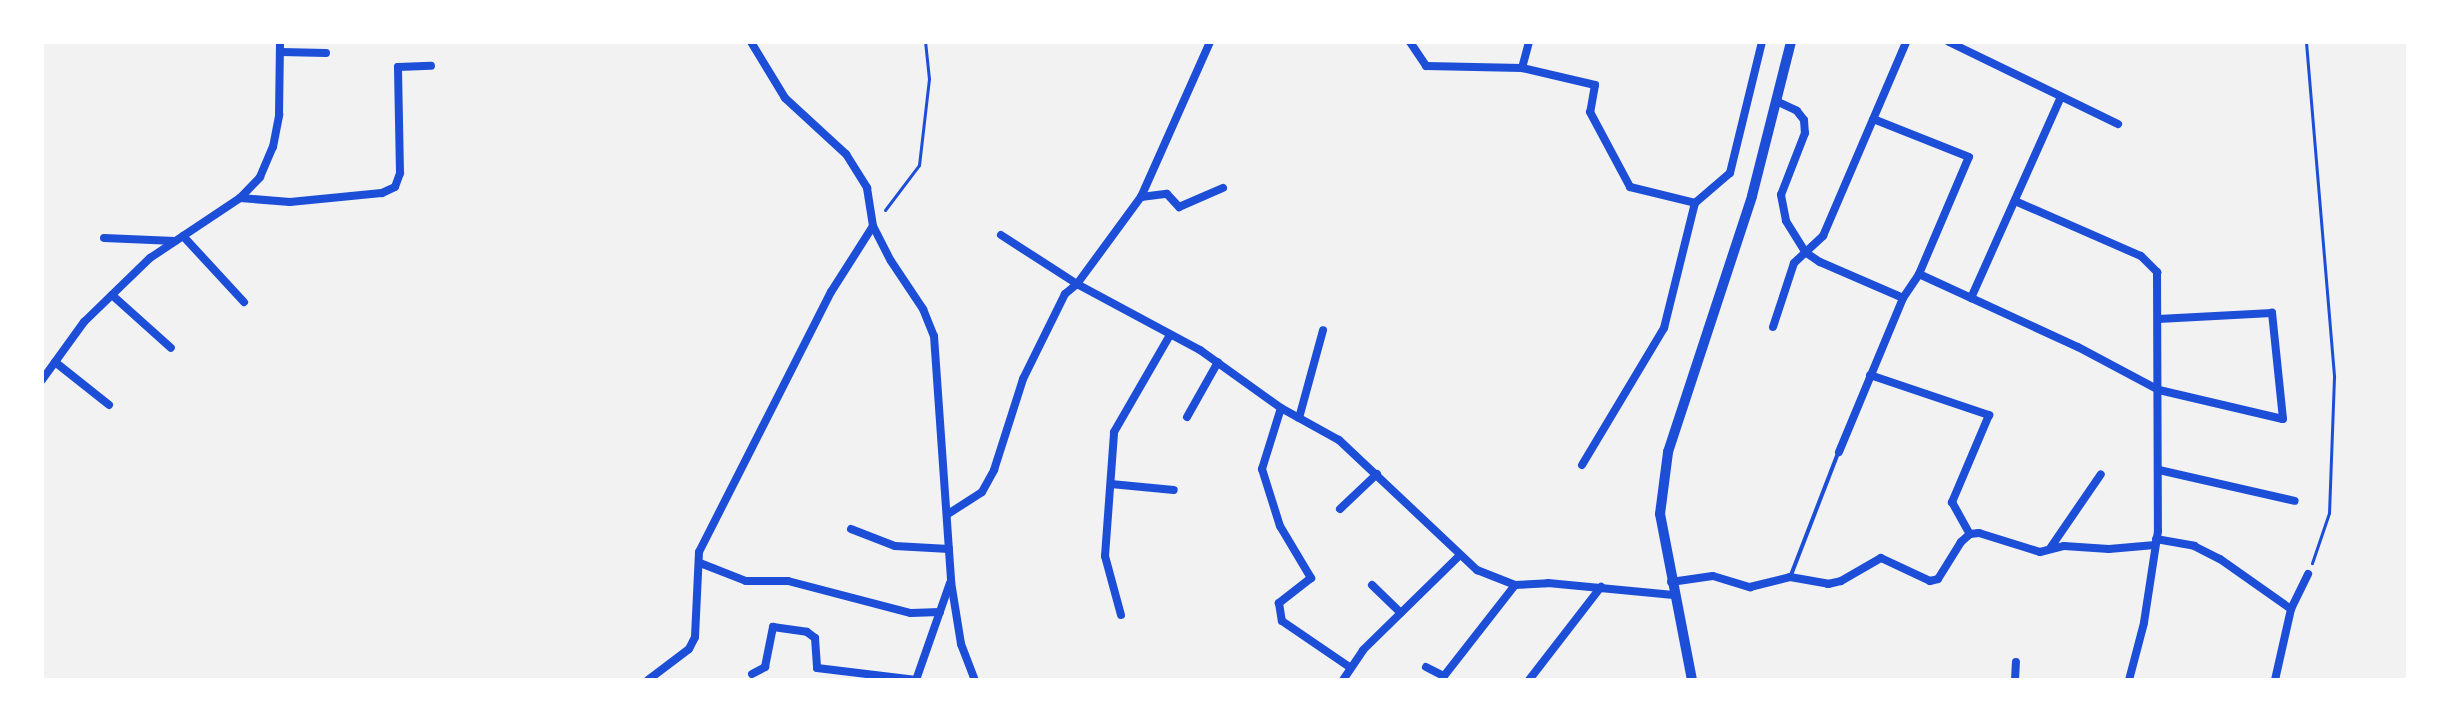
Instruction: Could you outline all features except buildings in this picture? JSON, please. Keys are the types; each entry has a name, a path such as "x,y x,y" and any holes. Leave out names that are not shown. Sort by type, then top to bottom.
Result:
{"street":[{"path":"751,42 785,98 846,154 867,188 873,226 891,261 923,309 934,336 951,582 961,644 975,680"},
{"path":"948,514 982,492 994,470 1023,379 1065,294 1077,284 1141,197 1210,42"},
{"path":"1410,42 1426,66 1522,68 1595,85 1590,112 1630,187 1695,203"},
{"path":"1522,68 1529,42"},
{"path":"1582,465 1664,328 1695,203 1730,173 1762,42"},
{"path":"1692,680 1673,595 1660,514 1668,452 1752,196 1791,42"},
{"path":"1773,327 1794,263 1823,236 1906,42"},
{"path":"1949,42 2118,124"},
{"path":"42,380 84,322 150,258 240,198 260,177 273,147 279,115 281,47 326,53"},
{"path":"240,198 290,202 382,193 395,187 400,173 398,67 431,66"},
{"path":"1971,298 2061,97"},
{"path":"1776,101 1797,111 1804,120 1805,133 1781,195 1786,221 1805,252 1820,262 1903,298"},
{"path":"1839,452 1903,298 1919,274 1969,157 1873,119"},
{"path":"1141,197 1167,194 1179,207 1223,188"},
{"path":"2015,201 2141,256 2157,272 2159,470 2155,542 2151,589 2129,680"},
{"path":"648,680 689,649 695,637 699,552 831,292 873,226"},
{"path":"1001,235 1077,284 1218,362 1281,408 1339,440 1477,570 1515,585 1548,583 1673,595"},
{"path":"104,238 179,239 244,302"},
{"path":"1919,274 2078,347 2159,390 2283,419 2272,313 2158,319"},
{"path":"112,295 171,348"},
{"path":"1299,418 1323,330"},
{"path":"1121,615 1105,556 1114,432 1170,335"},
{"path":"55,362 109,405"},
{"path":"1187,417 1218,362"},
{"path":"1870,375 1989,415 1953,493 1956,514 1970,534"},
{"path":"1281,408 1262,469 1280,526 1311,578 1279,603 1282,621 1351,668"},
{"path":"2159,470 2295,501"},
{"path":"1340,509 1377,474"},
{"path":"2051,547 2101,474"},
{"path":"1111,484 1174,490"},
{"path":"851,529 895,546 949,549"},
{"path":"1671,582 1713,576 1750,587 1790,577 1828,584 1841,581 1881,558 1919,579 1938,579 1970,534 1979,533 2040,552 2051,547 2109,549 2155,542 2194,546 2220,559 2291,609"},
{"path":"1343,680 1363,650 1459,556"},
{"path":"700,563 746,581 788,581 911,613 940,612"},
{"path":"2275,680 2279,651 2291,609 2308,574"},
{"path":"752,674 765,667 773,627 807,632 815,638 819,650 817,668 916,680 951,582"},
{"path":"1372,585 1401,613"},
{"path":"1426,667 1444,676 1515,585"},
{"path":"1529,680 1601,587"},
{"path":"2015,680 2016,662"}],"lane":[{"path":"1790,577 1839,452"}],"path":[{"path":"873,226 919,165 929,79 925,42"},
{"path":"2306,42 2334,377 2329,513 2321,545 2308,574"}]}
